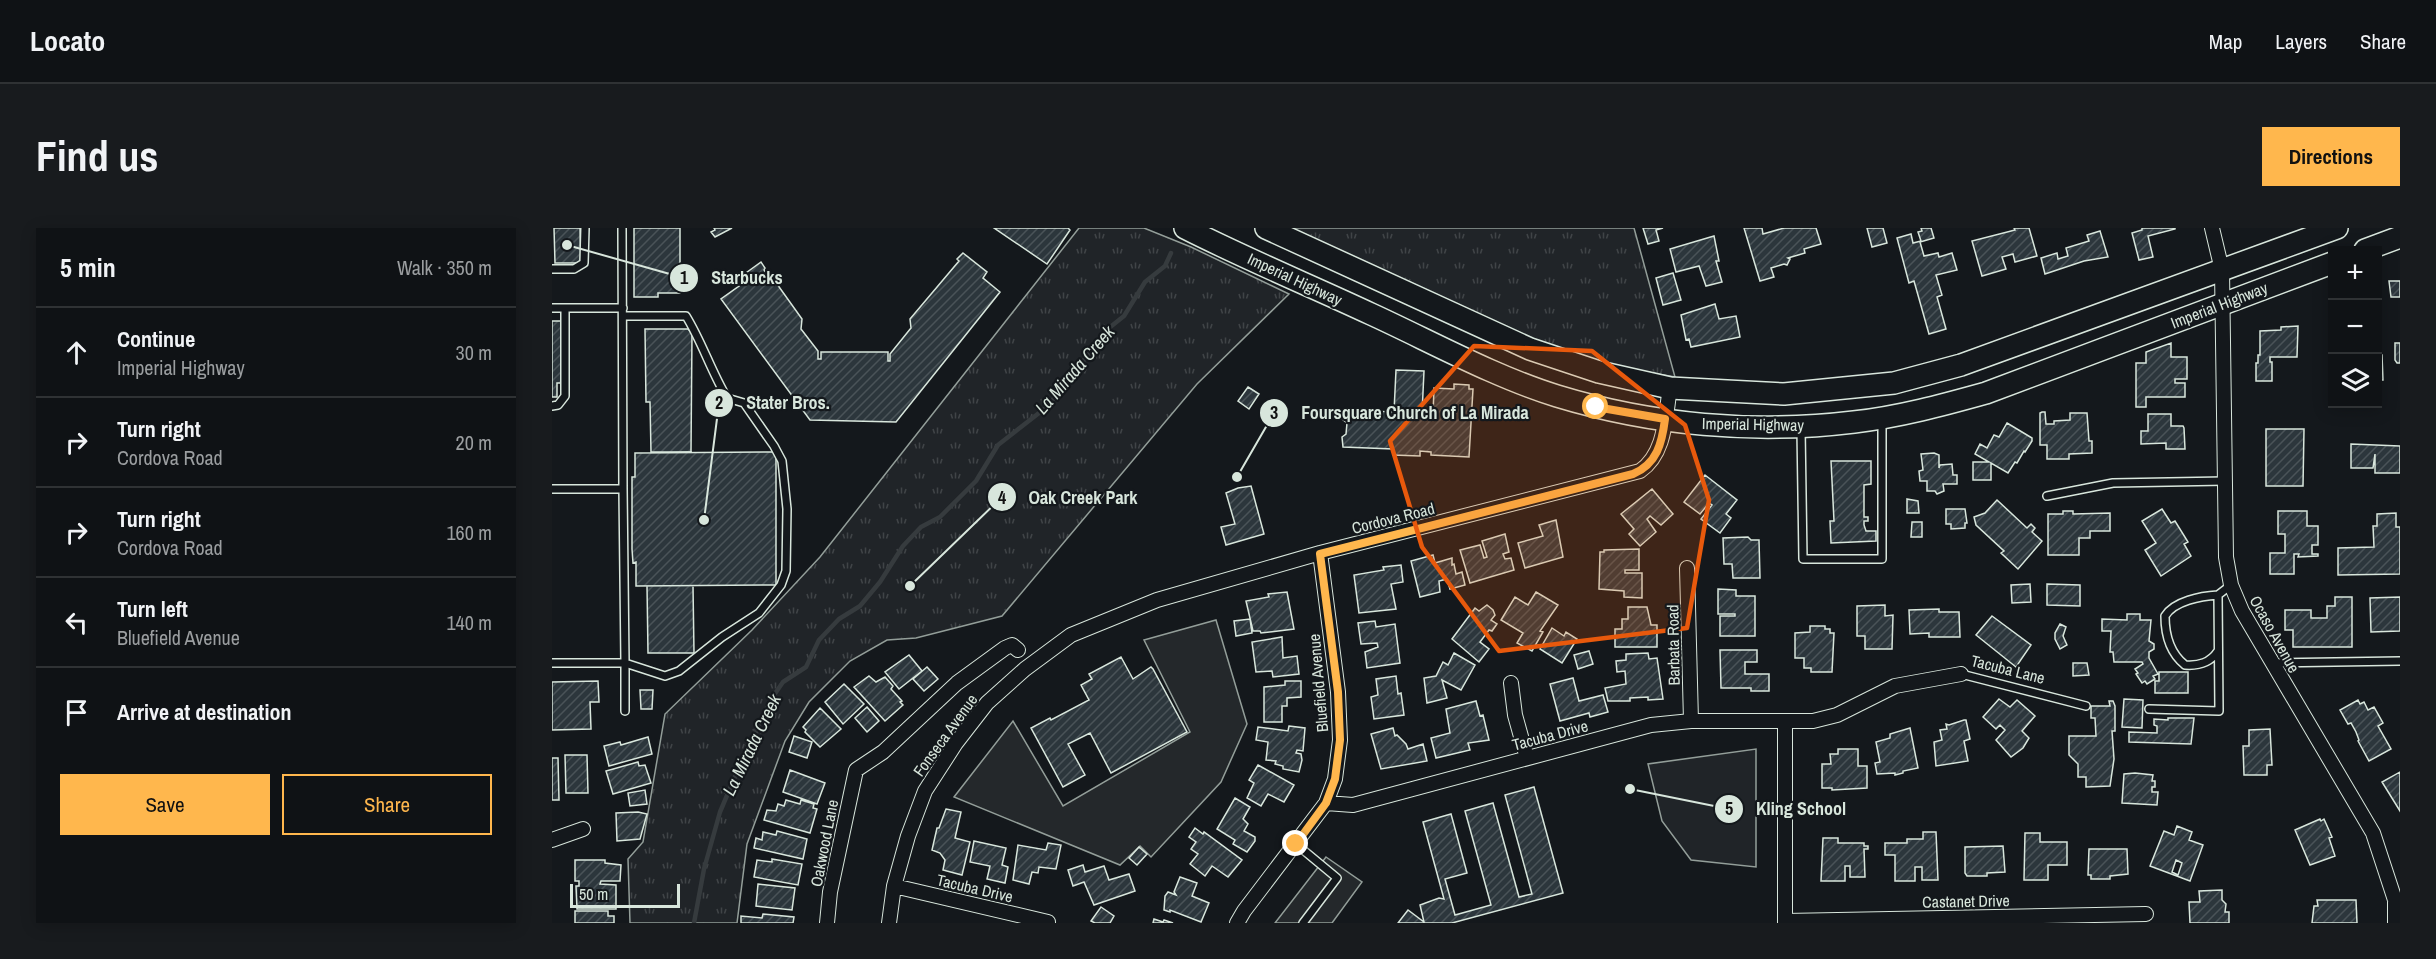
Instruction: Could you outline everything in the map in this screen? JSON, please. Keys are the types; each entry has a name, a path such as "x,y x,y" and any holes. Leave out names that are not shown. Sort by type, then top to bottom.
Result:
{"main road":[{"name":"Imperial Highway","path":"1185,228 1531,387 1596,407 1665,419 1728,426 1801,426 1882,418 1945,405 1986,393 2328,264"},
{"name":"Imperial Highway","path":"1266,228 1530,349 1599,372 1670,388 1784,394 1894,383 1961,365 2337,228"},
{"path":"2376,246 2400,237"}],"street":[{"name":"Ocaso Avenue","path":"2212,228 2222,270 2226,557 2231,585 2242,611 2373,833 2395,900 2395,923"},
{"name":"Cordova Road","path":"1071,635 1157,600 1320,554 1640,471 1655,457 1661,443 1670,388"},
{"name":"Bluefield Avenue","path":"1238,923 1326,803 1335,779 1340,740 1338,692 1320,554"},
{"name":"Barbata Road","path":"1687,568 1691,721"},
{"name":"Fonseca Avenue","path":"889,923 894,886 908,836 925,791 956,743 987,703 1025,669 1071,635"},
{"name":"Oakwood Lane","path":"827,923 830,892 856,770 883,752 957,683 1005,648 1012,645 1018,650"},
{"name":"Tacuba Lane","path":"1785,722 1813,721 1837,715 1895,686 1961,674"},
{"path":"1511,683 1515,715 1527,758"},
{"name":"Tacuba Drive","path":"1326,803 1353,804 1651,725 1691,721 1785,722"},
{"path":"1785,722 1785,922"},
{"path":"552,840 583,828"},
{"name":"Tacuba Drive","path":"894,886 1048,922"},
{"name":"Castanet Drive","path":"1785,922 2146,914"}],"lane":[{"path":"552,269 574,269 584,263 585,228"},
{"path":"622,228 625,711"},
{"path":"552,309 686,315 698,336 712,372 727,398 744,403 782,461 788,509 786,571 781,585 759,613 722,637 679,670 665,676 625,663 552,663"},
{"path":"552,406 558,405 565,396 565,309"},
{"path":"1801,426 1803,559 1882,559 1882,418"},
{"path":"2048,496 2113,483 2225,481"},
{"path":"552,489 623,489"},
{"path":"2218,650 2204,663 2185,665 2177,659 2170,645 2165,616 2170,608 2205,596 2218,595 2231,585"},
{"path":"2148,709 2219,711 2218,595"},
{"path":"2272,663 2400,661"},
{"name":"Tacuba Lane","path":"1961,674 2086,706"},
{"path":"1296,844 1337,878 1303,923"}],"highlighted area":[{"path":"1474,346 1592,351 1685,425 1709,500 1687,628 1499,651 1422,547 1390,441"}],"green space":[{"path":"1079,228 1144,228 1191,247 1289,294 1197,384 1002,616 916,638 887,640 850,661 809,702 785,741 747,844 737,923 630,923 628,859 643,842 665,714 752,630 820,557"},
{"path":"1291,228 1634,228 1675,377 1619,367 1541,344"},
{"path":"1756,749 1756,867 1691,860 1662,821 1648,764"}],"shaded area":[{"path":"1216,620 1247,724 1221,782 1151,857 1140,846 1120,865 954,797 1013,721 1063,806 1190,732 1144,640"},
{"path":"1326,857 1362,882 1332,923 1275,923"}],"building":[{"path":"554,228 580,228 581,263 555,263"},
{"path":"634,228 680,228 680,293 658,293 658,297 634,297"},
{"path":"714,228 732,228 715,237 711,232 715,230"},
{"path":"994,228 1068,228 1070,230 1047,264"},
{"path":"1643,228 1663,228 1656,230 1659,241 1648,244"},
{"path":"1744,228 1762,228 1763,234 1784,228 1816,228 1821,244 1804,249 1805,253 1788,258 1790,259 1787,265 1771,268 1774,277 1760,281"},
{"path":"1867,228 1883,228 1887,243 1872,247"},
{"path":"1921,228 1931,228 1934,238 1920,242 1924,256 1938,253 1939,257 1952,253 1957,270 1936,275 1942,295 1937,297 1946,329 1929,334 1914,281 1909,283 1897,238 1911,234 1913,243 1921,241 1918,232 1922,231"},
{"path":"2014,228 2029,228 2037,256 2015,262 2013,254 2002,257 2006,269 1982,276 1972,241 2015,230"},
{"path":"2142,228 2175,229 2148,236 2153,257 2139,260 2132,233"},
{"path":"2100,231 2108,257 2084,261 2045,274 2041,258 2057,253 2058,259 2068,256 2066,248 2089,241 2087,235"},
{"path":"1714,236 1719,261 1716,261 1722,282 1706,286 1699,266 1676,272 1670,249"},
{"path":"963,253 987,272 983,278 1000,292 896,422 810,420 721,299 739,286 735,281 761,262 764,270 802,319 801,329 818,351 818,359 821,359 821,352 888,352 888,361 890,361 890,354 911,328 910,319 959,261 957,259"},
{"path":"1673,273 1681,300 1663,305 1656,278"},
{"path":"2389,281 2400,281 2400,297 2391,297"},
{"path":"1715,304 1719,319 1736,316 1740,337 1691,347 1689,339 1686,340 1681,315"},
{"path":"552,321 562,321 562,383 557,383 557,397 552,397"},
{"path":"2298,326 2297,357 2270,357 2272,381 2256,381 2256,363 2260,355 2260,331"},
{"path":"645,329 688,329 692,333 691,452 651,452 650,402 646,402"},
{"path":"2171,343 2171,357 2187,357 2187,379 2175,379 2175,383 2185,383 2185,397 2146,397 2146,407 2136,407 2136,363 2146,363 2146,352"},
{"path":"2395,343 2400,343 2400,363 2395,360"},
{"path":"1396,370 1424,371 1422,414 1433,415 1434,388 1454,389 1454,384 1469,385 1469,389 1473,389 1469,457 1431,455 1431,452 1420,451 1420,456 1393,455 1393,449 1343,447 1342,437 1346,434 1347,423 1342,419 1344,410 1394,412"},
{"path":"1248,387 1259,394 1249,409 1238,401"},
{"path":"2045,412 2046,424 2070,420 2070,413 2087,413 2092,453 2069,454 2069,459 2047,459 2047,445 2040,445 2040,413"},
{"path":"2148,414 2171,414 2171,426 2183,426 2184,428 2185,449 2166,449 2166,443 2141,444 2141,431 2148,431"},
{"path":"2007,423 2032,438 2032,441 2008,473 1991,463 1991,480 1973,480 1973,462 1989,462 1975,454 1980,444 1987,448 1994,435 1999,437"},
{"path":"2266,429 2304,429 2303,486 2266,486"},
{"path":"2351,444 2400,446 2400,473 2375,473 2375,454 2373,468 2351,468"},
{"path":"776,452 776,585 636,586 636,562 633,563 632,549 632,477 635,477 635,453"},
{"path":"1921,454 1939,455 1939,468 1940,465 1952,464 1953,475 1957,475 1957,484 1943,484 1944,491 1937,494 1935,491 1927,491 1927,481 1920,481 1919,471 1923,470"},
{"path":"1831,461 1871,461 1871,484 1864,485 1864,517 1868,517 1868,521 1864,521 1864,525 1866,531 1876,531 1876,541 1831,543 1830,521 1834,521"},
{"path":"1705,475 1737,500 1726,514 1731,518 1720,533 1701,519 1712,505 1709,503 1700,514 1684,502"},
{"path":"1251,486 1264,534 1226,545 1221,527 1235,524 1226,493"},
{"path":"1652,489 1673,514 1661,525 1650,516 1647,519 1656,532 1640,546 1629,534 1634,529 1621,514"},
{"path":"1907,499 1918,501 1919,513 1907,513"},
{"path":"1997,500 2027,528 2031,524 2035,528 2032,532 2042,541 2018,569 2001,553 2004,551 1976,525 1974,517 1985,513"},
{"path":"1946,509 1965,509 1967,523 1965,523 1965,528 1951,529 1951,524 1946,524"},
{"path":"2162,509 2171,523 2175,521 2188,542 2184,544 2191,556 2161,576 2145,550 2156,543 2142,521"},
{"path":"2063,511 2073,511 2073,514 2110,513 2110,531 2090,531 2090,538 2079,538 2079,555 2048,555 2048,514 2063,514"},
{"path":"2278,511 2307,511 2307,526 2318,526 2318,545 2312,545 2312,554 2318,554 2318,556 2298,557 2299,554 2294,554 2294,574 2270,574 2270,553 2285,553 2285,534 2278,534"},
{"path":"2396,513 2396,527 2400,527 2400,574 2338,575 2338,548 2374,547 2373,526 2377,526 2377,514"},
{"path":"1556,520 1563,557 1525,568 1518,543 1543,536 1539,525"},
{"path":"1912,522 1922,522 1922,537 1911,537"},
{"path":"1505,534 1509,552 1503,554 1505,559 1511,558 1514,570 1470,583 1460,550 1480,545 1484,558 1487,557 1482,541"},
{"path":"1748,537 1751,540 1759,540 1760,578 1733,578 1732,564 1724,564 1723,538"},
{"path":"1639,549 1639,570 1625,570 1625,573 1642,573 1642,598 1624,597 1624,591 1599,589 1600,552"},
{"path":"1433,555 1435,563 1452,558 1456,574 1462,572 1465,585 1450,589 1447,579 1439,581 1440,592 1420,597 1411,561"},
{"path":"1401,565 1403,582 1391,584 1396,609 1359,613 1354,575"},
{"path":"2030,584 2031,602 2012,603 2011,585"},
{"path":"2047,584 2080,585 2080,606 2047,605"},
{"path":"647,586 693,586 694,653 648,653"},
{"path":"1718,589 1736,590 1736,596 1755,596 1755,636 1720,636 1720,616 1735,616 1735,614 1718,614"},
{"path":"1287,592 1294,629 1261,633 1253,631 1246,601 1269,597 1268,594"},
{"path":"1536,592 1558,605 1540,631 1543,632 1532,651 1517,643 1523,633 1501,620 1515,597 1528,605"},
{"path":"2335,597 2352,597 2352,647 2293,647 2293,630 2285,630 2285,610 2311,610 2311,618 2327,618 2327,606 2335,606"},
{"path":"2400,597 2400,631 2371,632 2370,598"},
{"path":"1487,605 1495,615 1491,620 1497,624 1480,642 1489,649 1479,662 1452,639 1475,608 1479,611"},
{"path":"1885,605 1885,616 1893,615 1892,649 1865,649 1865,636 1857,636 1857,606"},
{"path":"1628,607 1647,607 1651,625 1657,625 1657,647 1615,647 1615,629 1622,629 1622,619 1628,619"},
{"path":"1939,609 1939,612 1959,612 1960,637 1929,637 1929,633 1910,634 1909,610"},
{"path":"2127,614 2140,614 2140,620 2151,620 2149,641 2154,644 2154,649 2149,652 2149,658 2158,674 2153,676 2155,679 2147,684 2145,681 2142,683 2136,674 2138,673 2135,669 2143,664 2142,662 2114,662 2113,652 2110,652 2111,631 2102,631 2102,619 2127,620"},
{"path":"1992,616 2031,645 2016,667 1976,635"},
{"path":"1250,619 1252,633 1236,636 1234,621"},
{"path":"1375,621 1376,627 1395,624 1400,663 1367,668 1365,652 1378,647 1377,643 1361,644 1358,623"},
{"path":"2060,624 2066,627 2063,636 2067,645 2060,649 2055,633"},
{"path":"1810,626 1825,626 1825,629 1830,629 1830,633 1834,633 1832,672 1811,672 1811,668 1804,668 1804,658 1795,658 1795,633 1810,632"},
{"path":"1552,628 1564,636 1566,632 1577,639 1562,663 1540,649"},
{"path":"1282,637 1283,658 1297,656 1299,674 1273,677 1272,671 1256,672 1252,642"},
{"path":"1720,650 1757,650 1757,662 1745,662 1745,674 1769,674 1769,691 1751,691 1751,688 1721,688"},
{"path":"1589,651 1593,664 1578,669 1574,655"},
{"path":"1454,653 1475,665 1461,690 1442,680 1447,698 1427,703 1424,678 1436,676 1443,662 1448,665"},
{"path":"1648,653 1649,659 1657,658 1663,699 1648,700 1648,697 1630,698 1630,701 1608,701 1605,688 1626,684 1625,671 1617,672 1616,661 1626,660 1626,654"},
{"path":"909,655 922,671 899,689 885,672"},
{"path":"1121,657 1133,679 1151,667 1153,669 1187,732 1111,773 1090,733 1068,744 1085,775 1063,787 1031,728 1089,700 1081,685 1092,679 1089,674"},
{"path":"2073,663 2087,663 2089,675 2073,676"},
{"path":"927,667 938,679 924,691 913,679"},
{"path":"2159,672 2188,672 2188,693 2155,693 2155,681 2159,681"},
{"path":"869,676 876,682 885,677 893,686 891,689 902,701 900,702 903,705 885,721 854,687"},
{"path":"1396,676 1404,715 1374,719 1371,697 1378,695 1376,679"},
{"path":"1573,678 1579,701 1603,695 1608,712 1590,717 1589,713 1560,721 1550,684"},
{"path":"598,681 599,702 590,702 591,729 552,730 552,682"},
{"path":"1285,681 1301,681 1301,697 1287,698 1287,706 1282,706 1282,722 1264,722 1264,687 1285,685"},
{"path":"844,684 864,704 843,724 825,702"},
{"path":"640,690 653,690 652,709 641,709"},
{"path":"1999,699 2010,707 2017,700 2035,716 2022,731 2029,738 2023,748 2011,757 1996,740 2005,730 2000,725 1996,729 1983,717"},
{"path":"2124,699 2143,700 2142,728 2122,727"},
{"path":"2358,700 2360,704 2364,702 2368,710 2374,707 2383,723 2378,726 2391,749 2369,761 2351,723 2348,724 2340,710"},
{"path":"1476,701 1480,716 1483,715 1489,740 1468,743 1470,750 1436,758 1431,738 1450,733 1446,709"},
{"path":"2109,701 2113,701 2115,706 2115,731 2112,731 2114,759 2110,786 2086,787 2086,777 2078,777 2078,764 2069,755 2069,736 2096,736 2095,718 2091,718 2091,706 2110,706"},
{"path":"867,707 879,721 867,732 855,718"},
{"path":"820,708 841,729 820,747 803,727"},
{"path":"2168,718 2194,718 2191,744 2129,742 2129,732 2157,733 2154,719 2168,720"},
{"path":"1966,720 1970,739 1964,741 1968,761 1936,766 1934,742 1942,740 1940,730 1947,729 1946,724"},
{"path":"1289,726 1305,728 1303,751 1297,750 1296,753 1301,754 1302,760 1299,772 1283,769 1283,766 1275,764 1276,761 1266,760 1268,742 1256,740 1258,727 1288,731"},
{"path":"1393,728 1395,736 1397,735 1406,744 1408,749 1423,744 1427,761 1381,769 1371,734"},
{"path":"1910,728 1918,768 1895,775 1895,773 1877,774 1875,763 1880,762 1876,742 1890,738 1890,734"},
{"path":"2270,729 2272,765 2267,765 2267,775 2244,775 2243,746 2249,746 2249,730"},
{"path":"794,736 812,742 807,758 789,752"},
{"path":"648,737 652,754 609,766 604,746 620,742 621,745"},
{"path":"1838,749 1858,749 1858,766 1867,766 1867,788 1832,790 1832,788 1822,788 1822,764 1831,764 1830,754 1838,754"},
{"path":"565,755 587,755 588,793 566,793"},
{"path":"552,758 558,758 559,800 552,800"},
{"path":"638,762 639,766 645,765 651,783 613,794 606,771"},
{"path":"1258,765 1294,785 1284,802 1268,794 1261,806 1247,798 1254,783 1249,780"},
{"path":"790,770 825,783 817,804 783,792"},
{"path":"2400,772 2400,811 2382,782"},
{"path":"2124,774 2153,775 2152,781 2155,781 2155,787 2152,787 2152,792 2158,792 2157,805 2122,803"},
{"path":"1534,787 1563,893 1452,923 1398,923 1408,910 1424,922 1420,905 1439,898 1444,899 1423,822 1451,814 1467,873 1445,879 1455,915 1491,905 1465,811 1493,803 1519,897 1532,894 1505,795"},
{"path":"645,790 647,804 630,806 628,793"},
{"path":"1235,798 1250,807 1243,819 1248,824 1244,831 1255,837 1255,841 1247,852 1233,844 1235,840 1217,829"},
{"path":"786,800 800,804 801,800 814,804 813,808 817,809 810,833 764,820 767,810 776,811 778,804 784,806"},
{"path":"946,809 961,812 955,838 970,842 962,875 943,870 945,860 940,853 932,850 937,828 939,828"},
{"path":"616,813 647,814 640,839 617,841"},
{"path":"2320,819 2321,821 2324,819 2332,837 2329,838 2335,856 2310,865 2295,830"},
{"path":"2177,826 2192,832 2189,840 2203,845 2190,881 2150,866 2164,831 2174,835","holes":["2176,860 2182,863 2178,875 2172,872"]},
{"path":"1195,828 1242,860 1228,877 1212,866 1205,876 1190,864 1198,854 1191,849 1196,842 1189,837"},
{"path":"777,831 807,839 803,859 754,848 756,838 762,840 763,832 776,835"},
{"path":"1923,832 1936,832 1938,880 1922,880 1922,867 1915,867 1915,881 1895,881 1895,855 1885,855 1885,843 1907,843 1907,839 1923,839"},
{"path":"2025,833 2040,833 2040,842 2067,842 2067,865 2048,865 2048,880 2024,880"},
{"path":"1823,838 1838,838 1838,843 1864,843 1864,846 1868,846 1868,849 1864,849 1865,877 1850,877 1850,866 1845,866 1845,881 1821,881"},
{"path":"974,841 1006,848 1002,865 1008,867 1005,883 987,879 990,866 970,862"},
{"path":"1048,843 1061,845 1056,869 1039,867 1038,873 1032,872 1029,884 1013,880 1018,845 1046,850"},
{"path":"2003,846 2005,872 1987,873 1987,876 1967,876 1965,847"},
{"path":"1139,847 1147,854 1137,865 1129,858"},
{"path":"2089,849 2127,849 2128,874 2110,876 2110,879 2091,879 2091,875 2088,875"},
{"path":"772,859 802,864 798,885 754,877 757,860 772,862"},
{"path":"575,860 605,860 605,863 621,865 620,881 601,881 600,884 616,885 616,909 577,909 576,886 579,886 579,881 575,881"},
{"path":"1083,865 1085,872 1104,866 1109,880 1129,874 1135,891 1094,905 1084,882 1073,886 1068,870"},
{"path":"1180,877 1197,883 1192,896 1209,903 1201,922 1170,910 1170,912 1164,910 1165,896 1168,892 1176,895 1174,892"},
{"path":"758,884 795,888 792,910 756,906"},
{"path":"2222,890 2222,900 2226,904 2225,912 2229,912 2229,923 2190,923 2189,902 2200,902 2199,891"},
{"path":"2317,900 2356,900 2357,923 2312,923 2314,906 2318,906"},
{"path":"1101,907 1114,916 1110,923 1091,921"},
{"path":"575,911 608,911 608,916 614,916 614,923 575,923"},
{"path":"763,914 794,917 793,923 741,923 741,916 762,918"},
{"path":"1154,919 1163,922 1164,920 1173,923 1153,923"}],"waterway":[{"name":"La Mirada Creek","path":"694,923 704,869 720,812 748,746 772,698 783,682 806,667 819,640 839,619 860,606 880,582 903,546 921,527 940,517 976,481 998,445 1048,406 1109,328 1124,316 1145,282 1165,266 1171,253"}],"place":[{"name":"Starbucks","path":"567,245"},
{"name":"Foursquare Church of La Mirada","path":"1237,477"},
{"name":"Stater Bros.","path":"704,520"},
{"name":"Oak Creek Park","path":"910,586"},
{"name":"Kling School","path":"1630,789"}],"route":[{"path":"1296,844 1326,803 1335,779 1340,740 1338,692 1320,554 1633,474 1647,466 1655,457 1661,443 1665,419 1596,407"}]}
